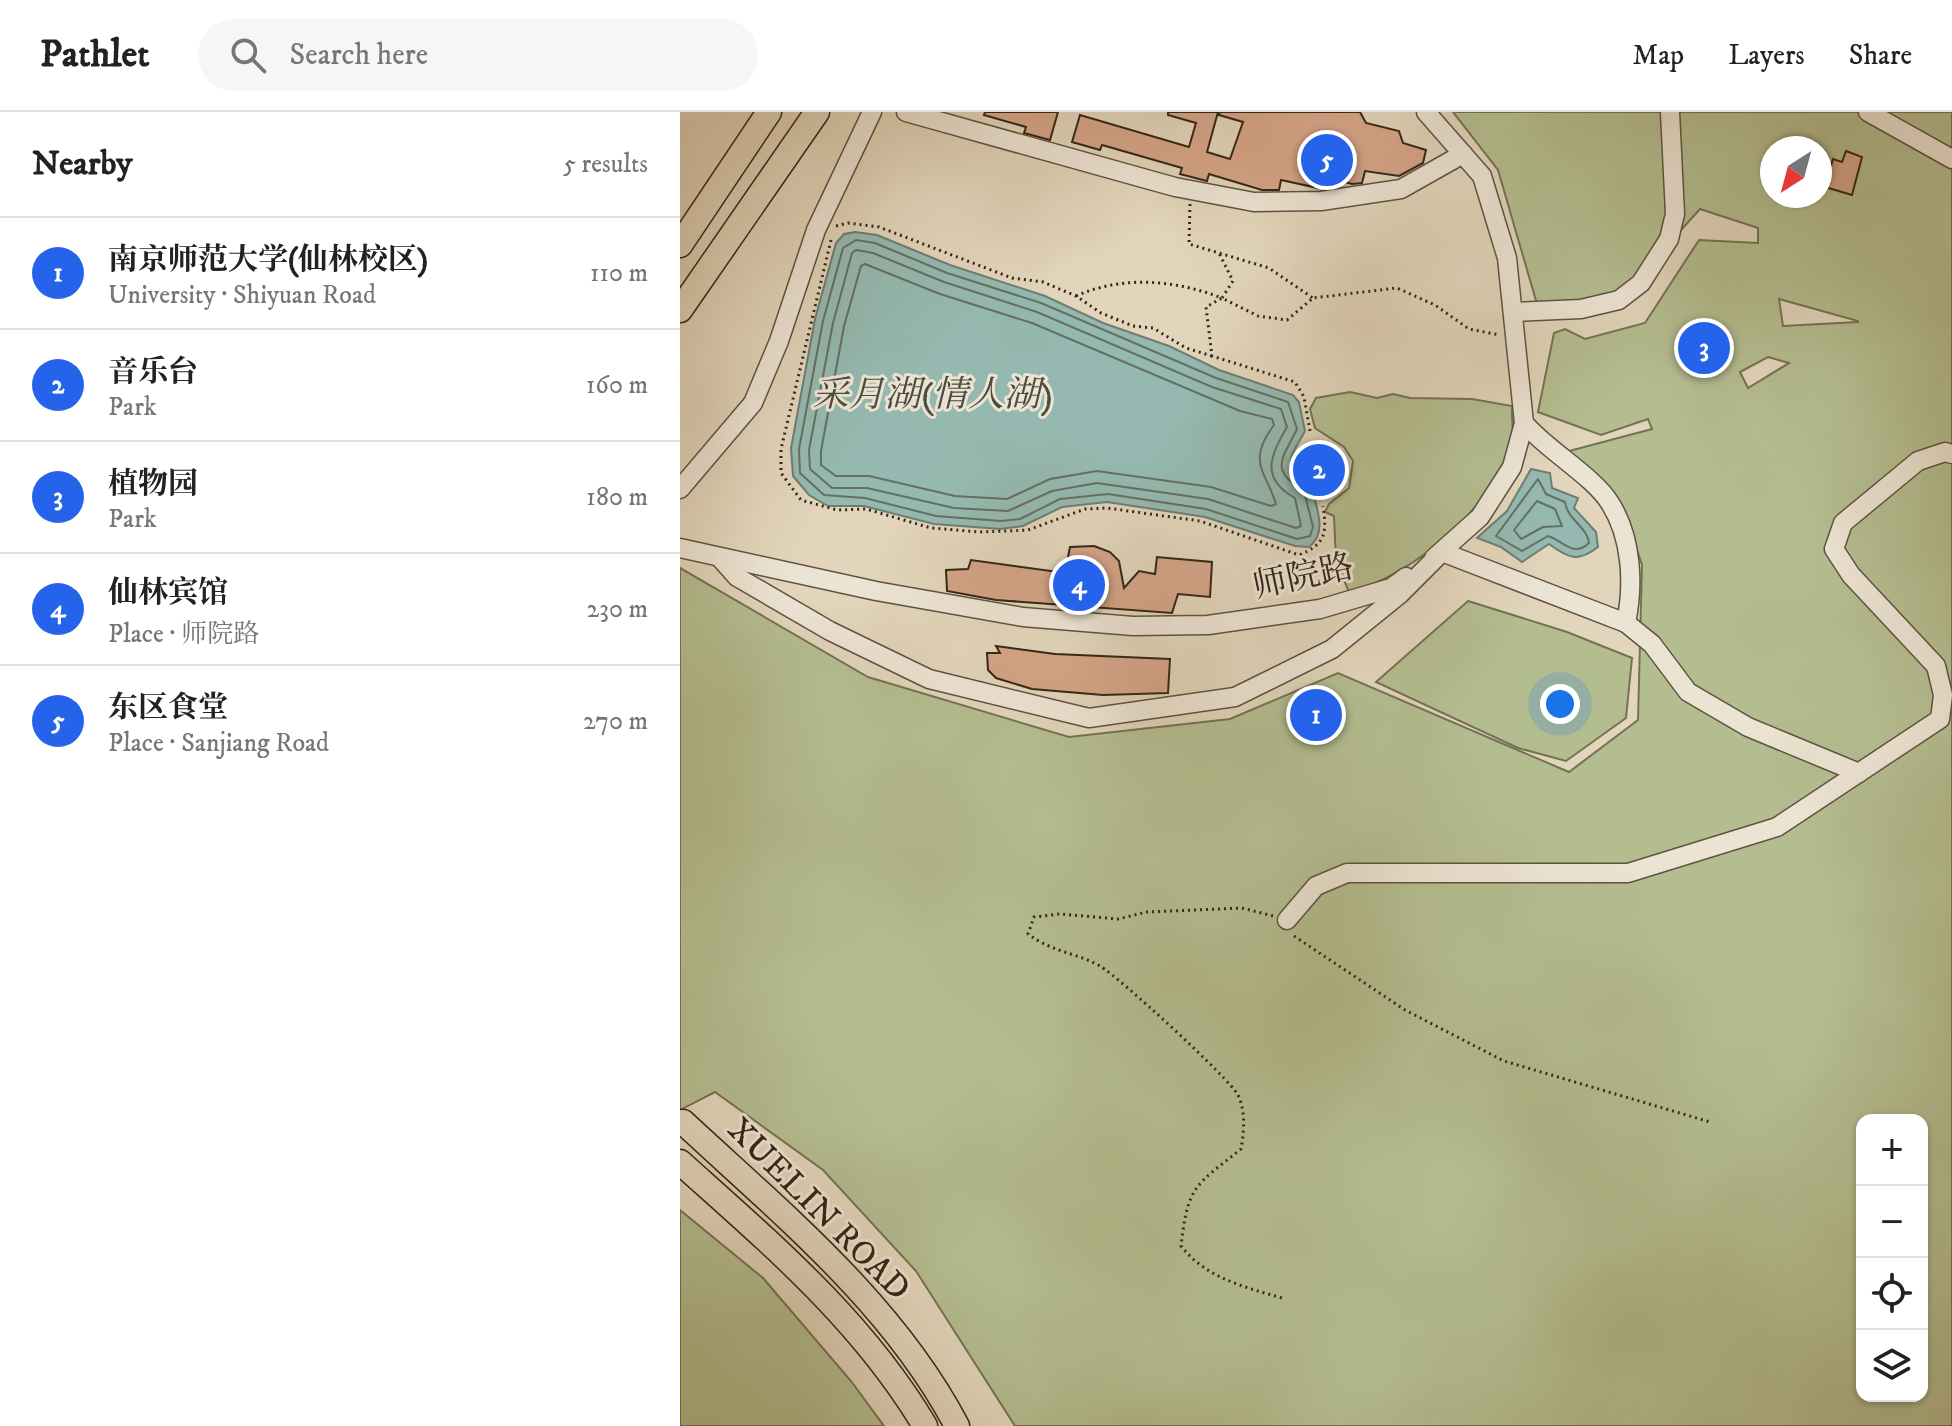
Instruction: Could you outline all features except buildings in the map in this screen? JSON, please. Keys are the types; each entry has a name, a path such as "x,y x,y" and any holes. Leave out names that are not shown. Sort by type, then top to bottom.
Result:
{"main road":[{"path":"680,245 769,112"},
{"path":"680,310 817,112"},
{"name":"XUELIN ROAD","path":"683,1122 843,1272 893,1328 957,1426"},
{"name":"XUELIN ROAD","path":"680,1162 811,1279 871,1347 925,1426"}],"street":[{"path":"680,489 753,403 779,341 816,230 872,112"},
{"path":"906,112 1190,189 1254,202 1321,201 1401,189 1463,154"},
{"path":"1513,312 1581,309 1619,300 1641,283 1669,239 1675,214 1670,112"},
{"path":"1868,112 1952,159"},
{"name":"师院路","path":"680,548 721,559 1023,617 1133,626 1208,625 1320,609 1391,588 1442,552 1480,517 1512,467 1524,423 1507,258 1499,230 1482,176 1434,115"},
{"path":"1524,423 1544,446 1609,501 1623,531 1630,564 1626,623"},
{"path":"1287,920 1316,886 1347,873 1628,873 1777,827 1940,719 1943,695 1936,666 1851,575 1834,549 1843,523 1918,461 1945,452 1952,454"},
{"path":"721,559 737,577 830,631 929,679 1089,718 1235,697 1332,649 1400,594 1442,552 1626,623 1652,644 1688,692 1748,727 1859,773"}],"path":[{"path":"1190,189 1189,244 1269,268 1313,298"},
{"path":"1310,431 1304,397 1295,382 1186,348 1153,328 1133,326 1101,313 1076,296 1043,282 1012,278 879,227 848,223 835,227 781,449 781,473 801,500 837,510 866,509 931,528 979,532 1028,530 1085,509 1107,508 1200,521 1299,555 1320,545 1325,538 1323,506"},
{"path":"1212,356 1206,307 1222,298 1233,281 1219,253"},
{"path":"1076,296 1148,281 1187,284 1258,316 1287,320 1313,298 1397,288 1435,305 1469,329 1515,338"},
{"path":"1282,1298 1234,1284 1195,1264 1181,1246 1186,1203 1199,1182 1241,1149 1245,1124 1238,1094 1127,986 1100,966 1049,949 1028,934 1034,917 1060,914 1118,919 1147,912 1242,908 1287,920 1294,936 1323,952 1405,1010 1504,1061 1710,1122"}],"green space":[{"path":"1453,112 1952,112 1952,1426 1015,1426 916,1271 823,1170 715,1092 680,1110 680,568 868,677 1069,737 1230,719 1338,673 1569,772 1638,720 1642,565 1623,509 1569,451 1652,429 1648,419 1601,435 1538,412 1554,333 1565,329 1585,339 1645,323 1699,240 1758,243 1758,228 1700,209 1627,290 1539,311 1498,170","holes":["1779,299 1858,321 1858,322 1783,326","1768,357 1789,363 1748,388 1740,372"]},
{"path":"1350,392 1377,398 1393,394 1410,398 1472,399 1512,406 1513,430 1504,463 1490,488 1449,534 1400,571 1349,592 1336,561 1334,516 1325,512 1329,504 1349,488 1353,461 1344,447 1315,428 1310,409 1316,398"},
{"path":"1320,446 1337,453 1344,470 1337,487 1320,494 1303,487 1296,470 1303,453"},
{"path":"1468,601 1567,632 1632,658 1626,718 1566,761 1518,748 1376,682"},
{"path":"680,1210 763,1278 851,1381 884,1426 680,1426"}],"water":[{"name":"采月湖(情人湖)","path":"844,234 877,235 950,265 1045,296 1103,323 1169,346 1219,370 1293,395 1299,402 1305,431 1291,464 1296,478 1311,484 1319,518 1315,541 1309,547 1295,546 1205,517 1107,502 1062,507 1023,526 1000,529 934,524 864,506 828,506 809,495 793,476 791,448 815,319 836,243"},
{"path":"1531,469 1550,473 1552,488 1578,498 1574,508 1596,532 1598,547 1585,555 1573,557 1549,544 1522,562 1501,547 1477,538 1507,511"}],"place":[{"name":"东区食堂","path":"1327,160"},
{"name":"植物园","path":"1704,348"},
{"name":"音乐台","path":"1319,470"},
{"name":"仙林宾馆","path":"1079,585"},
{"name":"南京师范大学(仙林校区)","path":"1316,715"}]}
